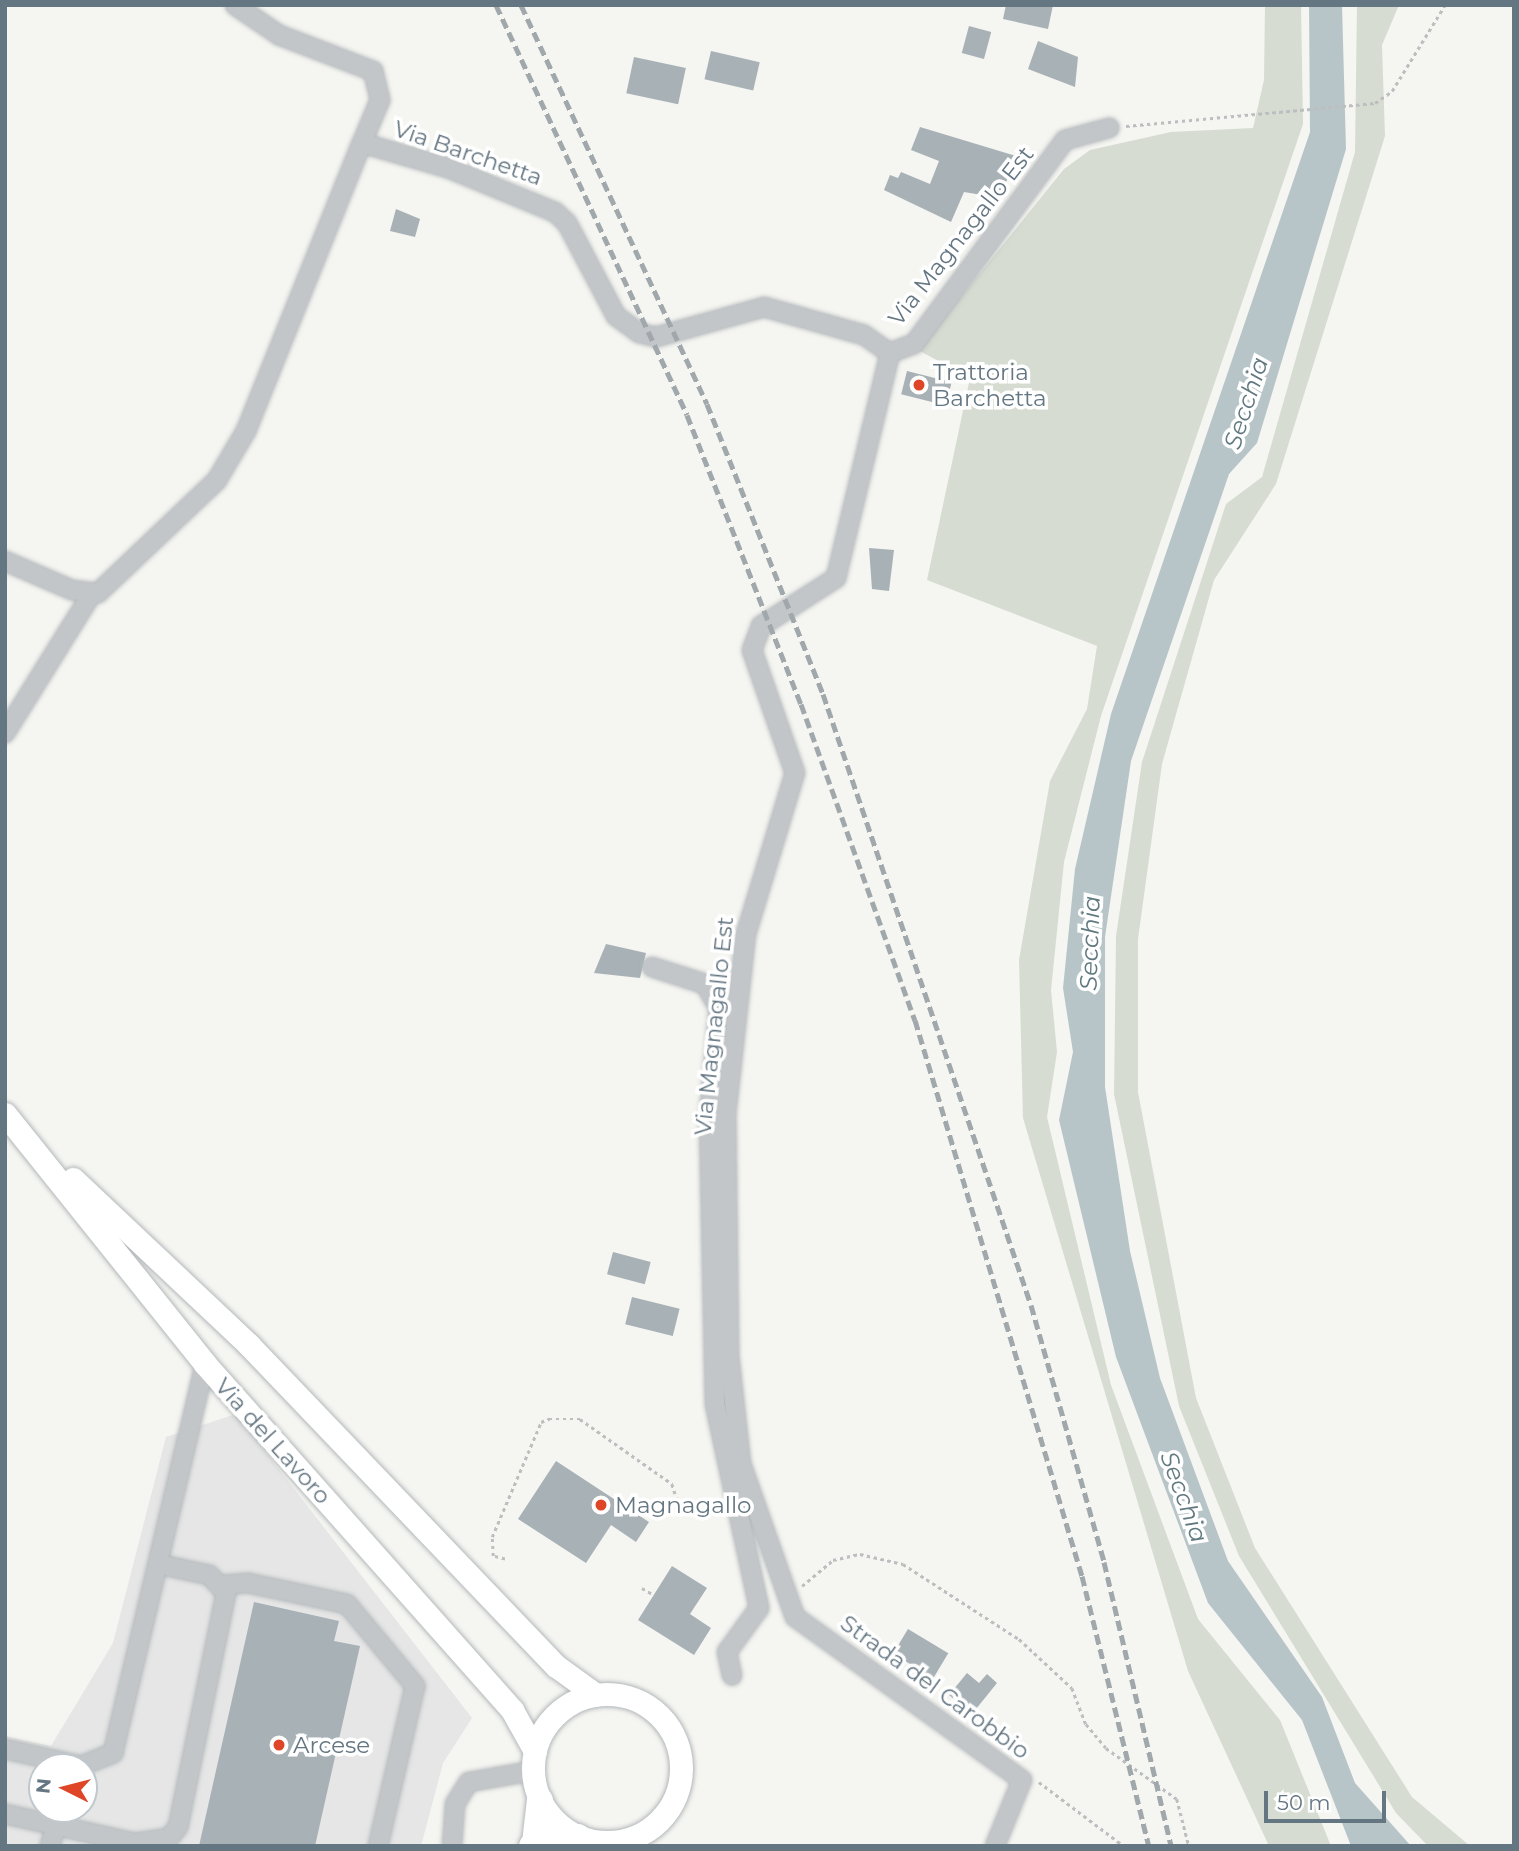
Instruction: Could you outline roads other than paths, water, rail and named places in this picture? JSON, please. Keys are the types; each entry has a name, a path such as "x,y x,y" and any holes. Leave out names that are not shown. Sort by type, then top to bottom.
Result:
{"highway":[{"path":"533,1844 540,1800"},
{"path":"533,1844 550,1836 578,1837"}],"main road":[{"name":"Via del Lavoro","path":"11,1120 205,1364 512,1710 534,1761 540,1800"},
{"name":"Via del Lavoro","path":"11,1120 249,1345 556,1666 596,1695 625,1696 652,1709 671,1731 682,1767 666,1814 637,1837 612,1844 578,1837"},
{"path":"534,1761 552,1718 596,1695"},
{"path":"540,1800 578,1837"}],"street":[{"path":"235,5 279,36 373,71 380,100 362,143"},
{"name":"Via Magnagallo Est","path":"795,1617 741,1464 729,1355 726,1114 734,1024 752,902 796,774 752,650 761,626 836,578 890,353 914,344 1065,140 1109,128"},
{"name":"Via Barchetta","path":"5,733 91,595 114,582 192,506 232,458 362,143 449,168 555,212 568,223 616,316 639,333 656,337 764,307 864,335 890,353"},
{"path":"5,561 91,595"},
{"path":"652,967 705,984 719,1008 709,1117 715,1404 759,1608 727,1653 732,1675"},
{"path":"5,1749 81,1766 113,1753 205,1364"},
{"path":"158,1564 209,1575 224,1585 248,1583 347,1604 415,1686 378,1846"},
{"path":"5,1814 135,1843 163,1844 178,1826 224,1585"},
{"name":"Strada del Carobbio","path":"795,1617 1023,1780 995,1846"},
{"path":"452,1846 455,1804 469,1782 534,1761"},
{"path":"50,1846 56,1825"}],"water":[{"name":"Secchia","path":"1309,5 1342,5 1346,149 1257,443 1229,474 1131,761 1105,937 1105,1087 1130,1251 1160,1378 1228,1561 1322,1697 1355,1783 1411,1846 1351,1846 1302,1720 1208,1603 1116,1357 1059,1120 1073,1052 1063,988 1075,869 1111,714 1310,132"}],"railway":[{"path":"496,5 687,415 801,704 915,1020 1082,1576 1149,1846"},
{"path":"521,5 707,404 823,694 1031,1305 1104,1562 1171,1846"}],"place":[{"name":"Trattoria Barchetta","path":"919,385"},
{"name":"Magnagallo","path":"601,1505"},
{"name":"Arcese","path":"279,1745"}]}
